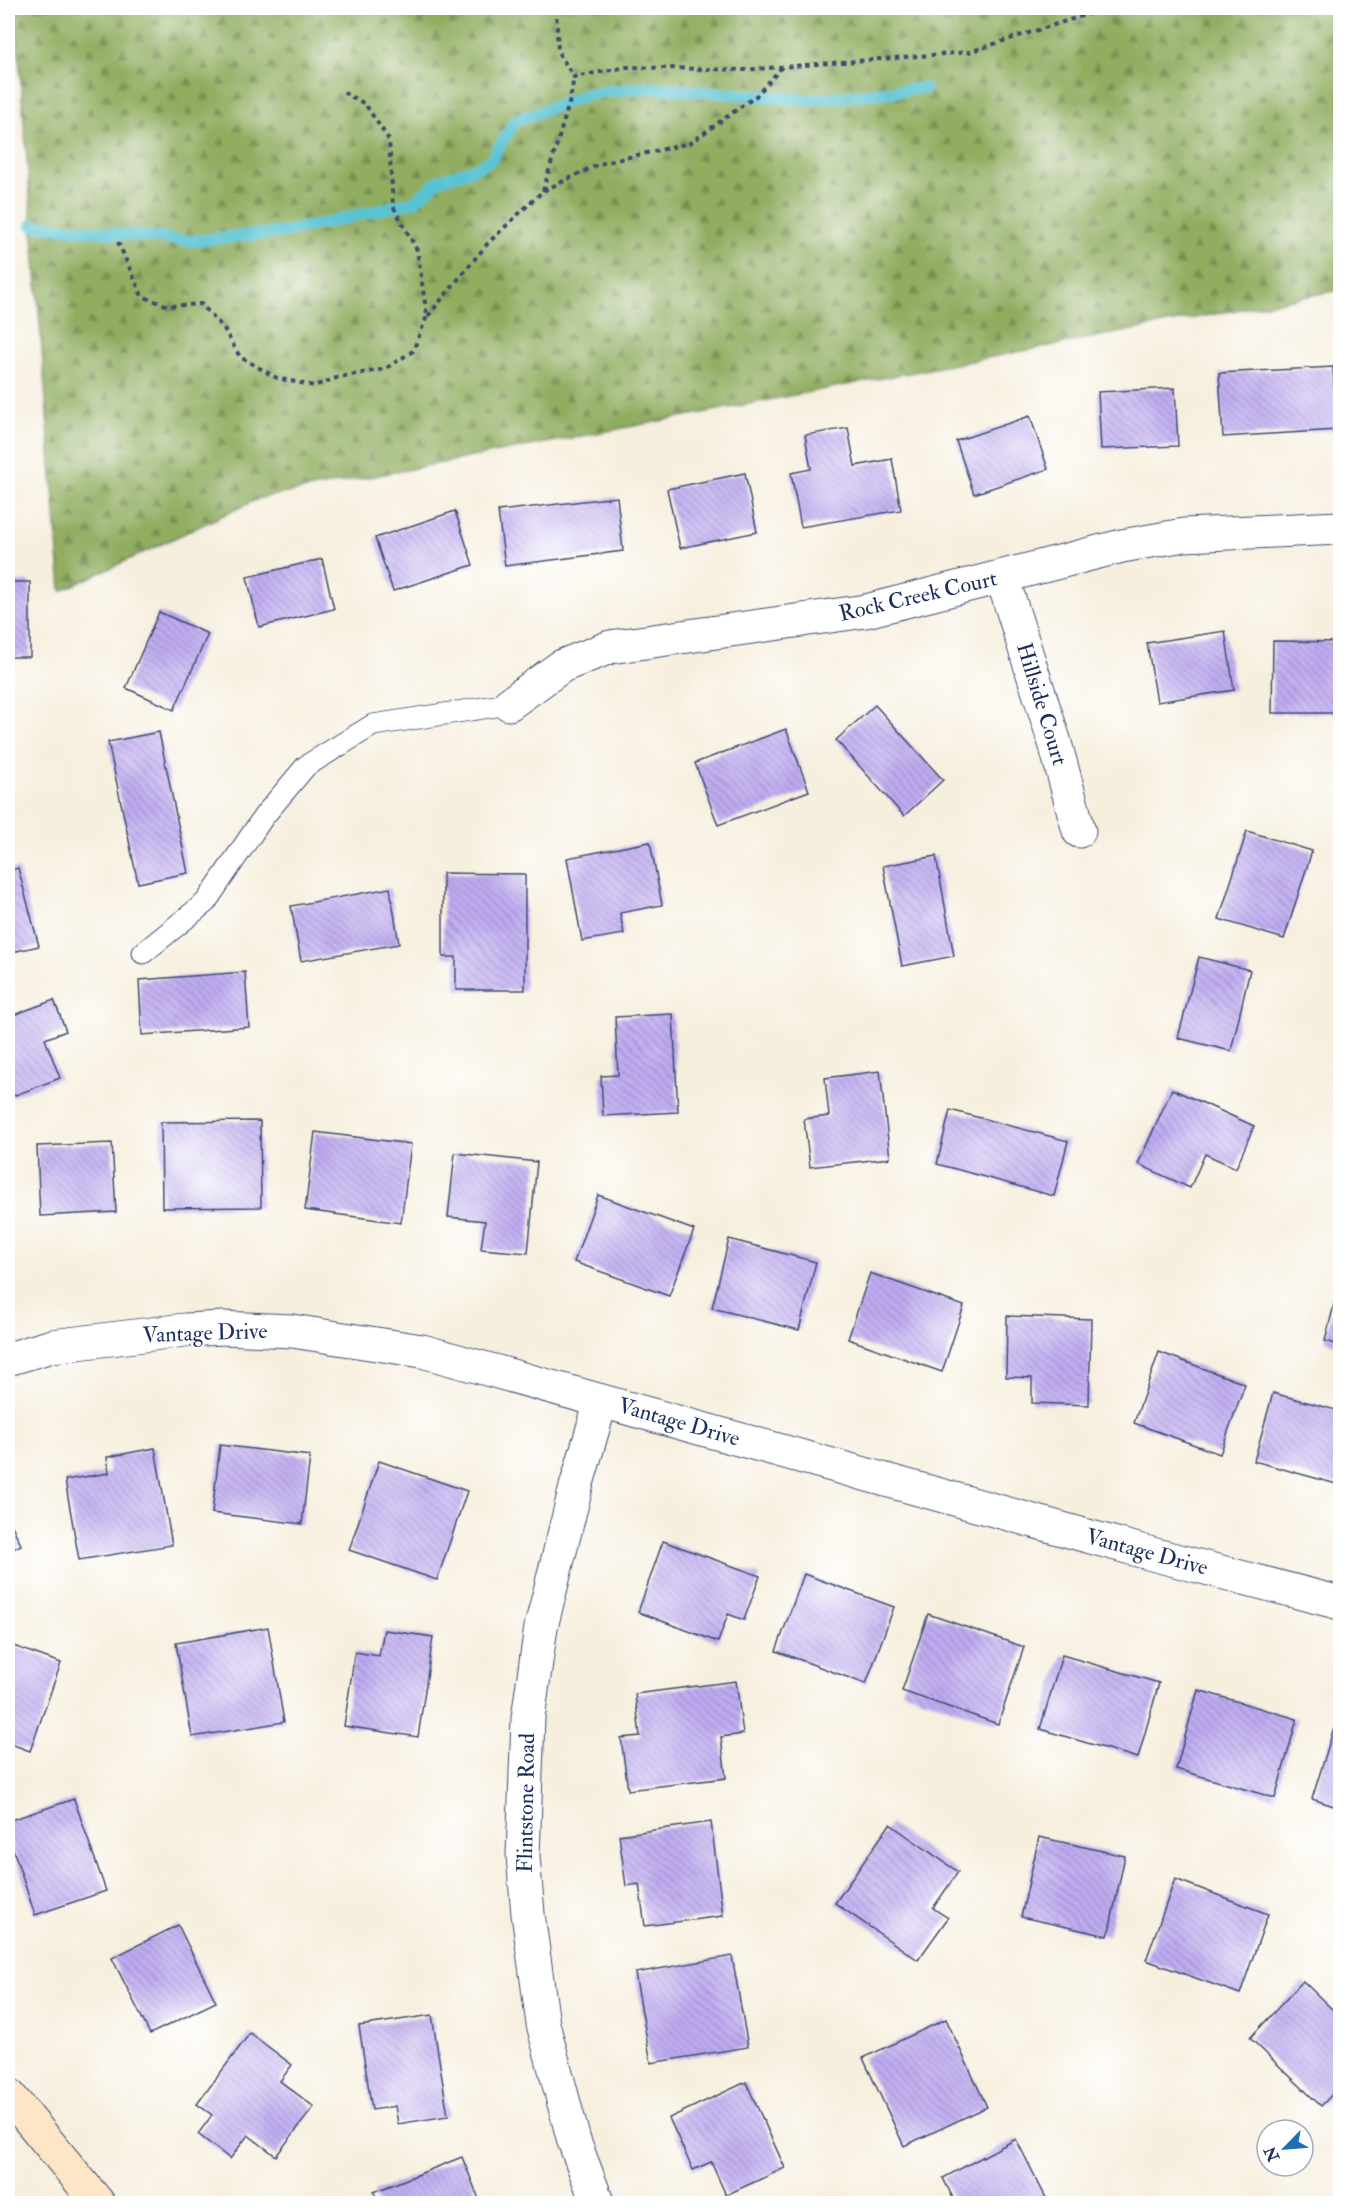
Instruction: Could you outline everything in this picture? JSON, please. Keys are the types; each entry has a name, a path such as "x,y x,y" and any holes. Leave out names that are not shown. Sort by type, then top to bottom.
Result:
{"main road":[{"path":"8,2094 99,2204"}],"street":[{"name":"Rock Creek Court","path":"509,704 562,666 610,647 866,611 1122,546 1184,535 1341,528"},
{"name":"Hillside Court","path":"1002,577 1055,743 1079,831"},
{"name":"Vantage Drive","path":"8,1359 52,1346 185,1330 223,1328 292,1331 422,1351 1152,1554 1341,1603"},
{"name":"Flintstone Road","path":"598,2204 574,2141 543,2024 528,1914 523,1856 528,1718 541,1628 576,1487 601,1401"}],"lane":[{"path":"143,953 206,902 264,816 306,766 373,725 509,704"}],"path":[{"path":"543,190 570,100 574,77 558,52 556,8"},
{"path":"574,77 627,67 743,70 969,52 1088,14 1093,8"},
{"path":"118,242 142,296 168,306 201,304 224,329 240,357 277,378 314,386 339,377 385,369 413,351 427,316 488,243 543,190 599,164 690,144 756,96 782,66"},
{"path":"341,91 365,104 389,140 393,206 417,250 427,316"}],"green space":[{"path":"15,8 1340,8 1340,290 260,498 61,591"}],"building":[{"path":"1333,367 1337,430 1223,437 1219,373"},
{"path":"1175,388 1178,446 1101,449 1098,392"},
{"path":"1030,416 1048,469 974,494 956,441"},
{"path":"848,428 855,466 892,459 901,510 801,527 791,473 811,469 805,435"},
{"path":"745,473 757,532 680,548 667,489"},
{"path":"617,497 623,551 505,566 498,511"},
{"path":"455,511 473,565 393,591 375,538"},
{"path":"322,559 334,609 259,627 247,577"},
{"path":"8,582 30,582 30,657 8,657"},
{"path":"159,612 208,634 174,710 126,688"},
{"path":"1225,631 1234,690 1157,702 1147,643"},
{"path":"1273,641 1340,642 1340,713 1272,713"},
{"path":"875,705 943,780 904,816 836,740"},
{"path":"786,729 809,791 718,825 695,763"},
{"path":"159,732 188,873 138,883 108,742"},
{"path":"1247,831 1312,851 1284,939 1219,919"},
{"path":"650,842 662,905 620,913 624,934 582,941 567,858"},
{"path":"936,856 954,956 902,966 883,866"},
{"path":"18,868 39,946 8,953 8,871"},
{"path":"443,873 525,874 525,990 456,990 456,957 443,957"},
{"path":"390,888 399,944 301,961 291,906"},
{"path":"1199,957 1250,970 1231,1051 1178,1038"},
{"path":"245,972 249,1027 142,1035 139,980"},
{"path":"54,1000 66,1031 45,1039 60,1078 8,1098 8,1017"},
{"path":"673,1014 678,1112 603,1116 601,1076 618,1075 615,1017"},
{"path":"880,1071 890,1158 810,1167 804,1119 829,1116 825,1078"},
{"path":"1172,1089 1254,1126 1236,1168 1205,1154 1190,1188 1138,1164"},
{"path":"950,1110 1068,1141 1054,1196 937,1164"},
{"path":"260,1121 261,1207 162,1208 161,1122"},
{"path":"315,1132 411,1144 401,1223 305,1210"},
{"path":"112,1143 116,1212 40,1216 37,1146"},
{"path":"455,1153 537,1162 528,1253 481,1249 485,1221 448,1217"},
{"path":"598,1195 694,1230 669,1296 574,1262"},
{"path":"729,1239 816,1262 799,1330 712,1308"},
{"path":"870,1273 964,1306 942,1372 848,1339"},
{"path":"1340,1280 1340,1345 1325,1341"},
{"path":"1007,1316 1091,1319 1089,1405 1032,1403 1032,1378 1006,1377"},
{"path":"1159,1352 1245,1384 1220,1454 1134,1423"},
{"path":"1273,1393 1340,1411 1340,1485 1254,1461"},
{"path":"220,1445 310,1456 302,1524 212,1513"},
{"path":"155,1448 172,1545 79,1560 65,1480 109,1473 107,1457"},
{"path":"379,1461 467,1491 437,1580 349,1550"},
{"path":"8,1517 21,1545 8,1552"},
{"path":"663,1541 760,1576 744,1620 728,1614 718,1642 638,1612"},
{"path":"804,1574 894,1607 866,1684 776,1651"},
{"path":"928,1614 1024,1647 998,1724 902,1691"},
{"path":"268,1627 284,1722 192,1737 176,1643"},
{"path":"384,1630 433,1637 418,1737 344,1726 355,1652 379,1656"},
{"path":"8,1644 61,1663 30,1751 8,1743"},
{"path":"1062,1655 1159,1683 1138,1758 1040,1729"},
{"path":"736,1681 743,1734 721,1737 726,1778 628,1790 621,1738 640,1736 635,1694"},
{"path":"1198,1690 1297,1719 1275,1798 1176,1769"},
{"path":"1334,1728 1340,1730 1340,1808 1312,1799"},
{"path":"74,1799 106,1891 35,1915 8,1834 8,1821"},
{"path":"711,1822 723,1916 645,1926 639,1884 626,1886 619,1835"},
{"path":"890,1824 958,1872 933,1908 948,1918 918,1960 835,1903"},
{"path":"1039,1837 1125,1856 1108,1936 1021,1917"},
{"path":"1175,1879 1268,1914 1240,1994 1146,1960"},
{"path":"178,1925 216,2002 150,2034 112,1958"},
{"path":"732,1956 748,2047 651,2063 635,1973"},
{"path":"1303,1981 1340,2017 1340,2086 1321,2106 1250,2038"},
{"path":"432,2015 448,2116 398,2124 395,2106 372,2110 359,2026"},
{"path":"946,2019 987,2107 904,2146 863,2058"},
{"path":"250,2033 292,2065 280,2081 314,2107 276,2156 248,2135 230,2159 198,2134 212,2115 197,2104"},
{"path":"746,2082 785,2168 726,2195 711,2162 693,2170 669,2118"},
{"path":"1016,2139 1049,2204 956,2204 943,2178"},
{"path":"462,2157 481,2204 378,2204 374,2192"}],"waterway":[{"path":"32,225 190,241 284,232 338,220 415,201 439,180 471,170 491,160 515,121 588,94 646,87 809,100 925,88"}]}
